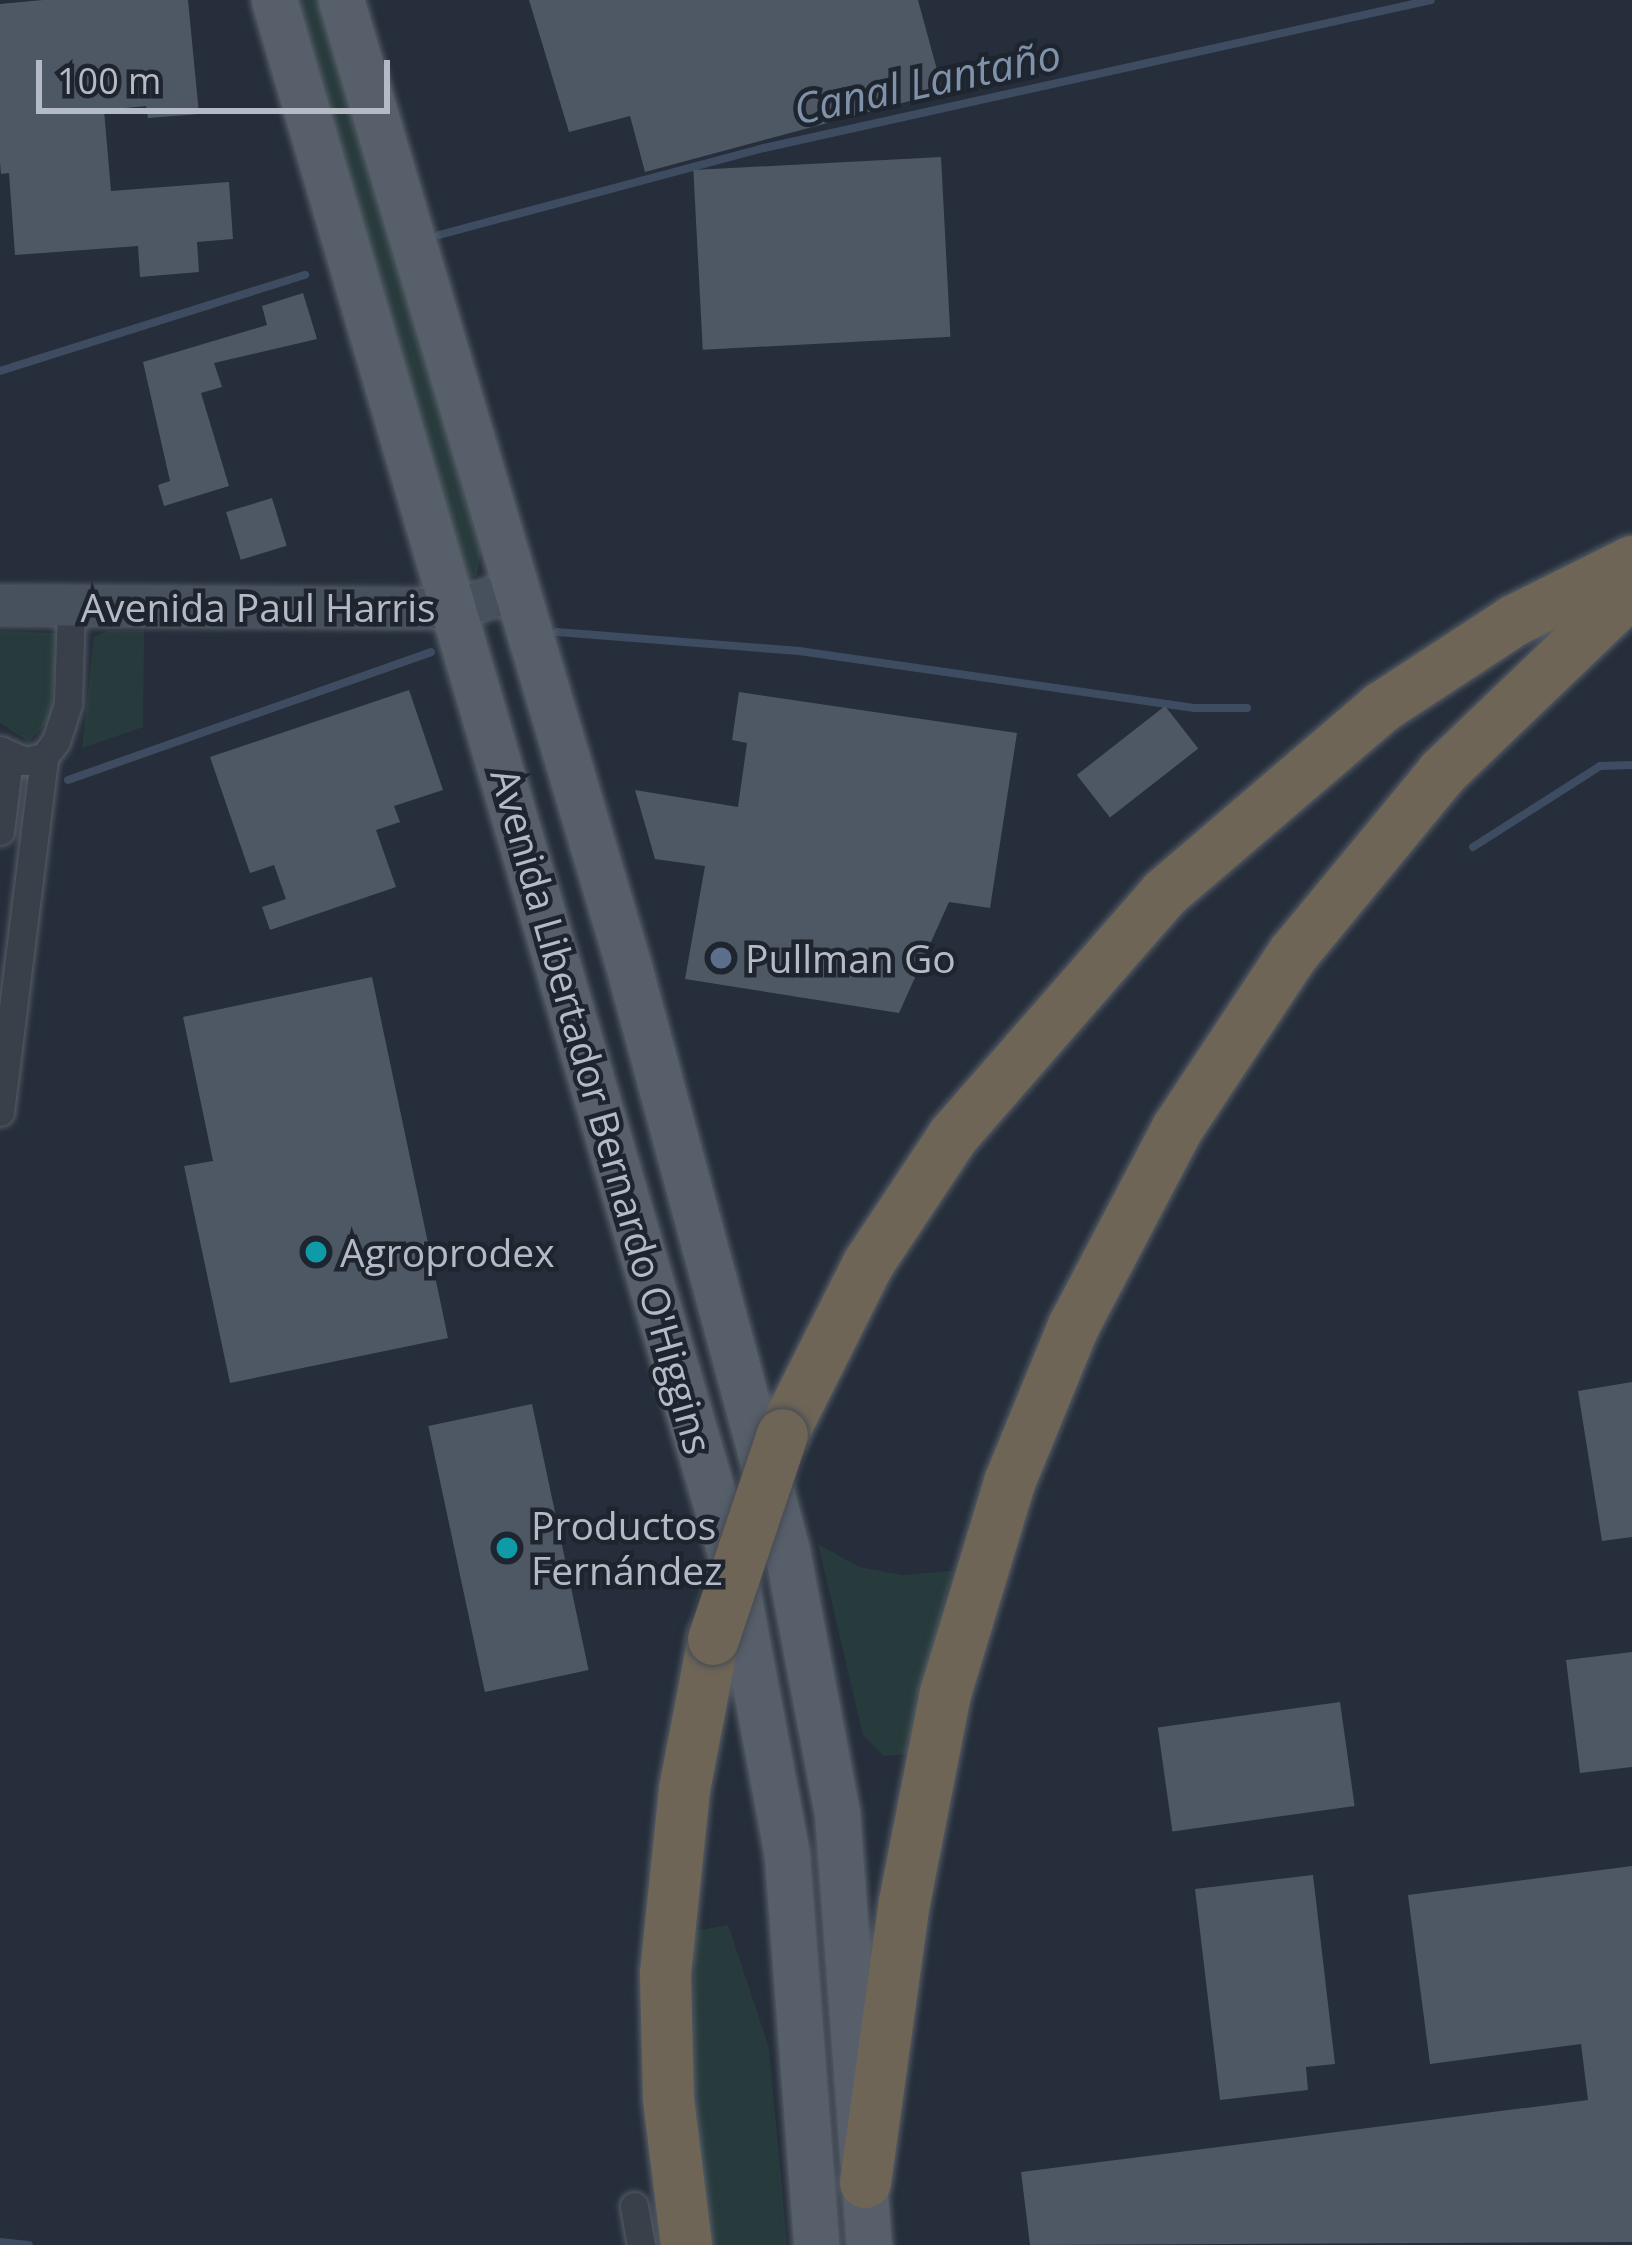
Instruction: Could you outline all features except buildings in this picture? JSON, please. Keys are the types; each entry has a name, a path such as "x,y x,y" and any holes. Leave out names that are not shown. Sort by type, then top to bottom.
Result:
{"highway":[{"path":"686,2245 670,2119 665,1973 684,1789 713,1639 782,1434 868,1263 940,1153 1150,907 1381,707 1514,620 1632,561"},
{"path":"865,2182 904,1902 945,1693 1009,1482 1073,1327 1177,1128 1293,953 1442,772 1632,590"}],"main road":[{"name":"Avenida Libertador Bernardo O'Higgins","path":"274,0 700,1443 753,1655 787,1856 816,2245"},
{"name":"Avenida Libertador Bernardo O'Higgins","path":"340,0 628,964 796,1593 841,1851 869,2245"},
{"name":"Avenida Paul Harris","path":"0,605 454,608 514,591"}],"street":[{"path":"0,1112 44,757 68,703 70,606"},
{"path":"0,831 5,754 44,757"},
{"path":"634,2206 641,2245"}],"shaded area":[{"path":"295,0 320,0 481,551 477,576 466,577"},
{"path":"0,631 57,633 51,718 29,742 0,723"},
{"path":"107,631 144,631 143,727 82,748 94,637"},
{"path":"818,1544 859,1567 902,1575 952,1571 907,1754 884,1756 863,1735"},
{"path":"728,1925 769,2048 787,2245 708,2245 694,2098 694,1931"}],"waterway":[{"name":"Canal Lantaño","path":"439,235 764,148 1431,0"},
{"name":"Canal Lantaño","path":"0,371 305,275"},
{"path":"557,632 799,651 1196,708 1247,708"},
{"path":"68,780 431,652"},
{"path":"1473,847 1600,766 1632,765"},
{"path":"0,2242 29,2245"}],"place":[{"name":"Pullman Go","path":"721,958"},
{"name":"Agroprodex","path":"316,1252"},
{"name":"Productos Fernández","path":"507,1548"}]}
